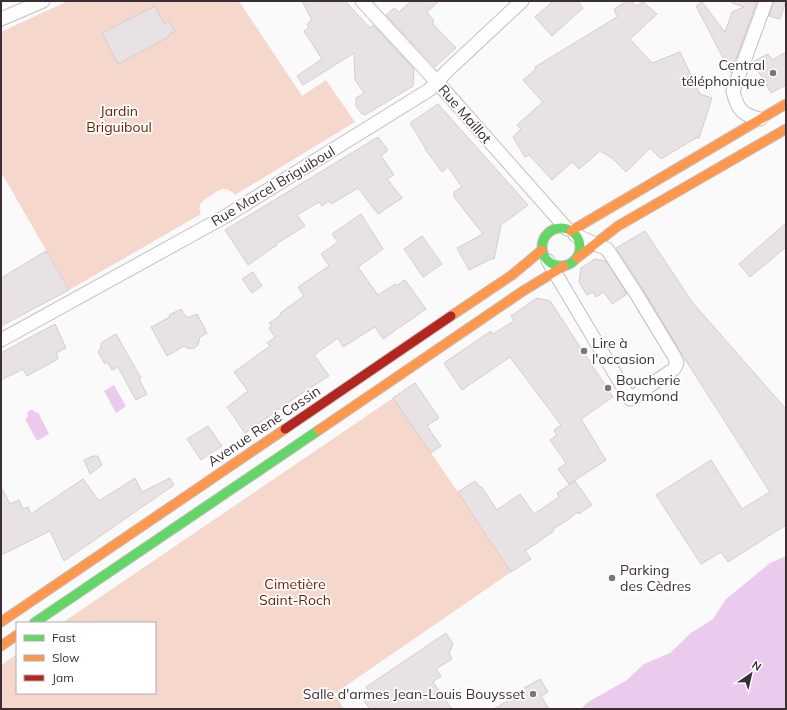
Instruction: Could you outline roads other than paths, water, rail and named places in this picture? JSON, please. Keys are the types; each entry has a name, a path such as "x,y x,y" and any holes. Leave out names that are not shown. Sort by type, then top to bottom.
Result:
{"main road":[{"path":"571,232 607,209 786,104"},
{"path":"577,258 580,246 578,240 571,232 560,228 554,229 544,238 542,244 552,262 569,264 577,258 612,231 786,129"},
{"name":"Avenue René Cassin","path":"1,622 117,555 523,291 552,262"},
{"name":"Avenue René Cassin","path":"35,622 117,555 512,275 552,262"},
{"path":"1,646 16,636"}],"street":[{"path":"1,19 43,1"},
{"name":"Rue Maillot","path":"362,1 437,82 571,232"},
{"name":"Rue Marcel Briguiboul","path":"1,340 226,216 429,90 447,70 522,1"},
{"path":"760,119 746,115 740,111 735,101 733,91 766,1"},
{"path":"607,250 612,231"},
{"path":"552,262 630,399 674,369 677,363 674,356 637,295 607,250 571,232"}],"place":[{"name":"Central téléphonique","path":"773,73"},
{"name":"Lire à l'occasion","path":"584,351"},
{"name":"Boucherie Raymond","path":"608,388"},
{"name":"Parking des Cèdres","path":"612,578"},
{"name":"Salle d'armes Jean-Louis Bouysset","path":"533,694"}],"park label":[{"name":"Jardin Briguiboul","path":"119,120"},
{"name":"Cimetière Saint-Roch","path":"295,592"}]}
